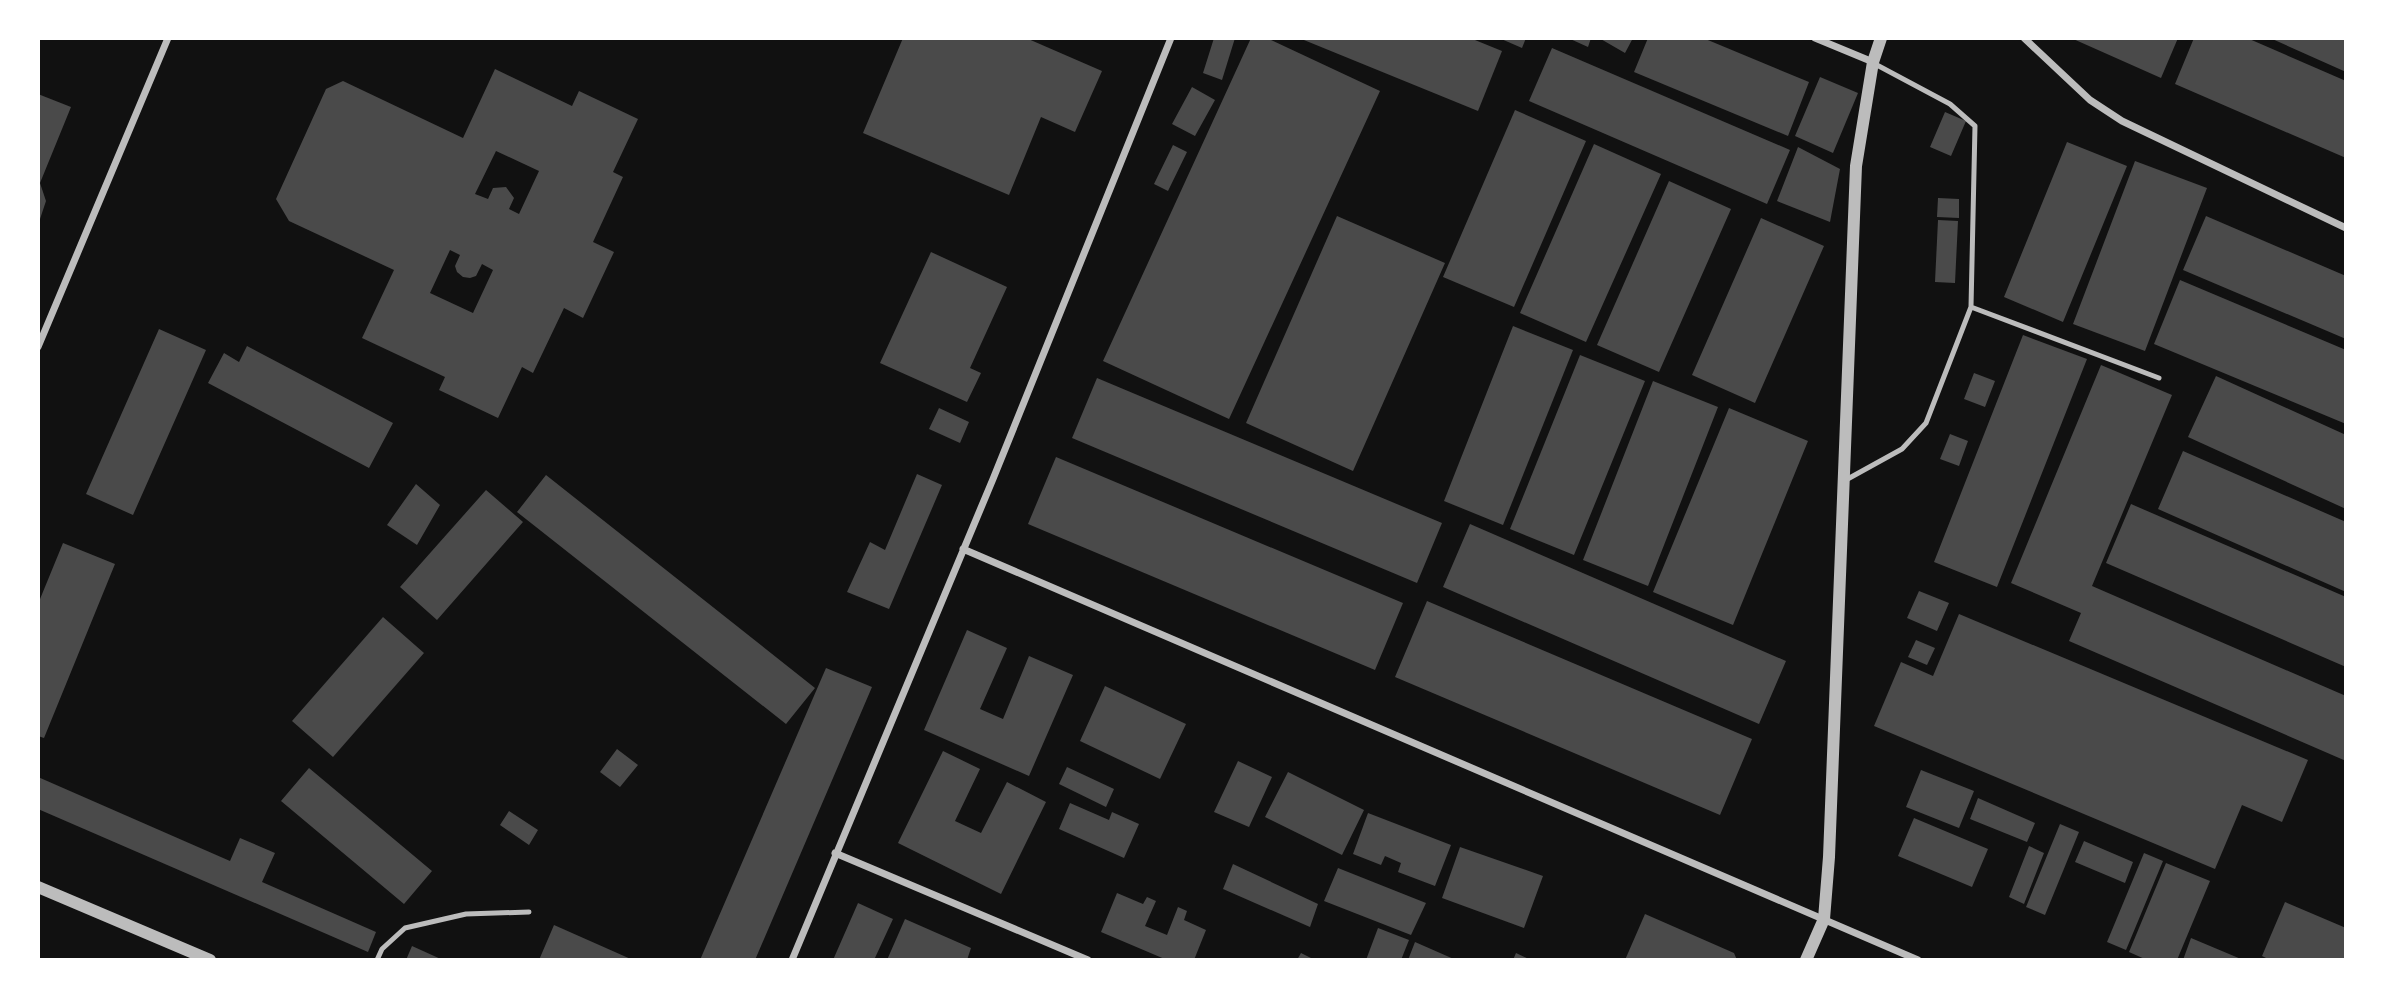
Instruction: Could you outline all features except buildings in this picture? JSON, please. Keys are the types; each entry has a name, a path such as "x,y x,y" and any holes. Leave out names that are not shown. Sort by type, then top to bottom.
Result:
{"street":[{"path":"38,346 167,38"},
{"path":"792,960 1171,38"},
{"path":"1815,38 1872,62"},
{"path":"1807,960 1824,919 1829,857 1856,166 1872,62 1881,38"},
{"path":"2024,38 2090,100 2122,121 2346,228"},
{"path":"963,549 1918,960"},
{"path":"835,853 1088,960"},
{"path":"38,887 210,960"}],"lane":[{"path":"1844,481 1902,449 1926,423 1971,307 1975,126 1950,104 1872,62"},
{"path":"1971,307 2159,378"},
{"path":"377,960 382,949 405,928 466,914 529,912"}]}
